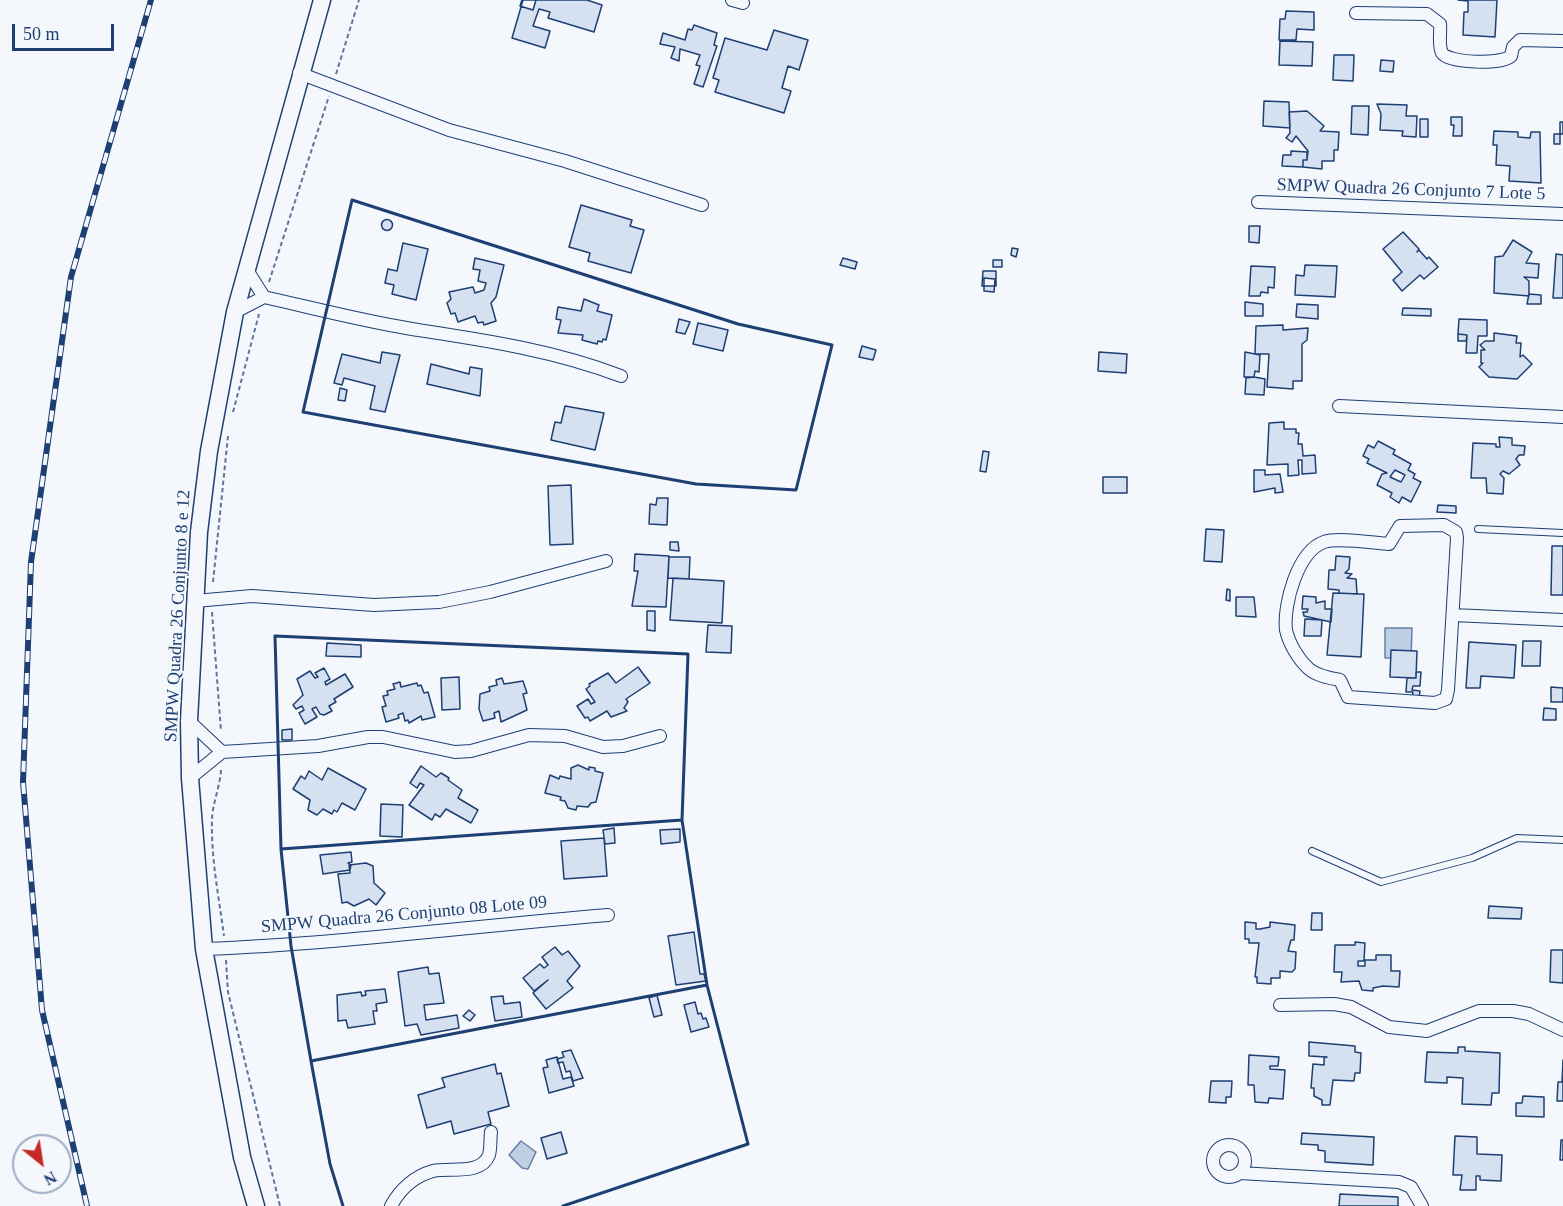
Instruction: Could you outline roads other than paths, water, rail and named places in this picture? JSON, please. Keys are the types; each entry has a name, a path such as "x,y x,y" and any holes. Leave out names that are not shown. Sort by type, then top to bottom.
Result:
{"street":[{"name":"SMPW Quadra 26 Conjunto 8 e 12","path":"256,1206 242,1157 204,949 190,778 189,721 195,601 199,532 209,451 235,312 299,73 321,0"},
{"path":"1356,13 1427,14 1440,24 1441,51 1444,56 1452,58 1497,63 1511,56 1513,47 1520,40 1563,41"},
{"path":"299,73 449,130 565,161 702,205"},
{"name":"SMPW Quadra 26 Conjunto 7 Lote 5","path":"1258,202 1563,214"},
{"path":"247,270 264,297"},
{"path":"235,312 264,297 373,322 507,343 576,359 621,375"},
{"path":"1339,406 1563,417"},
{"path":"1444,525 1456,532 1454,615 1449,690 1446,699 1435,703 1348,697 1340,680 1315,674 1308,668 1292,646 1286,631 1286,616 1295,574 1312,549 1326,541 1389,544 1400,526 1444,525"},
{"path":"195,601 252,596 374,605 439,602 490,592 606,561"},
{"path":"1454,615 1563,620"},
{"path":"189,721 222,752"},
{"path":"190,778 198,769 222,752 279,750 382,737 454,752 471,751 529,735 549,734 603,747 623,746 660,736"},
{"name":"SMPW Quadra 26 Conjunto 08 Lote 09","path":"204,949 291,946 456,927 608,915"},
{"path":"1280,1005 1334,1004 1351,1007 1389,1027 1427,1031 1479,1011 1513,1011 1529,1014 1563,1030"},
{"path":"392,1206 406,1185 419,1176 434,1171 468,1169 479,1165 489,1155 491,1132"},
{"path":"1239,1173 1399,1182 1411,1187 1422,1206"}],"lane":[{"path":"1478,529 1563,533"},
{"path":"1312,851 1381,882 1472,858 1517,838 1563,840"}],"water":[{"path":"1385,628 1412,628 1411,658 1385,658"},
{"path":"521,1141 536,1152 528,1169 522,1168 509,1155"}],"railway":[{"path":"87,1206 42,1010 23,782 31,562 71,277 151,0"}]}
